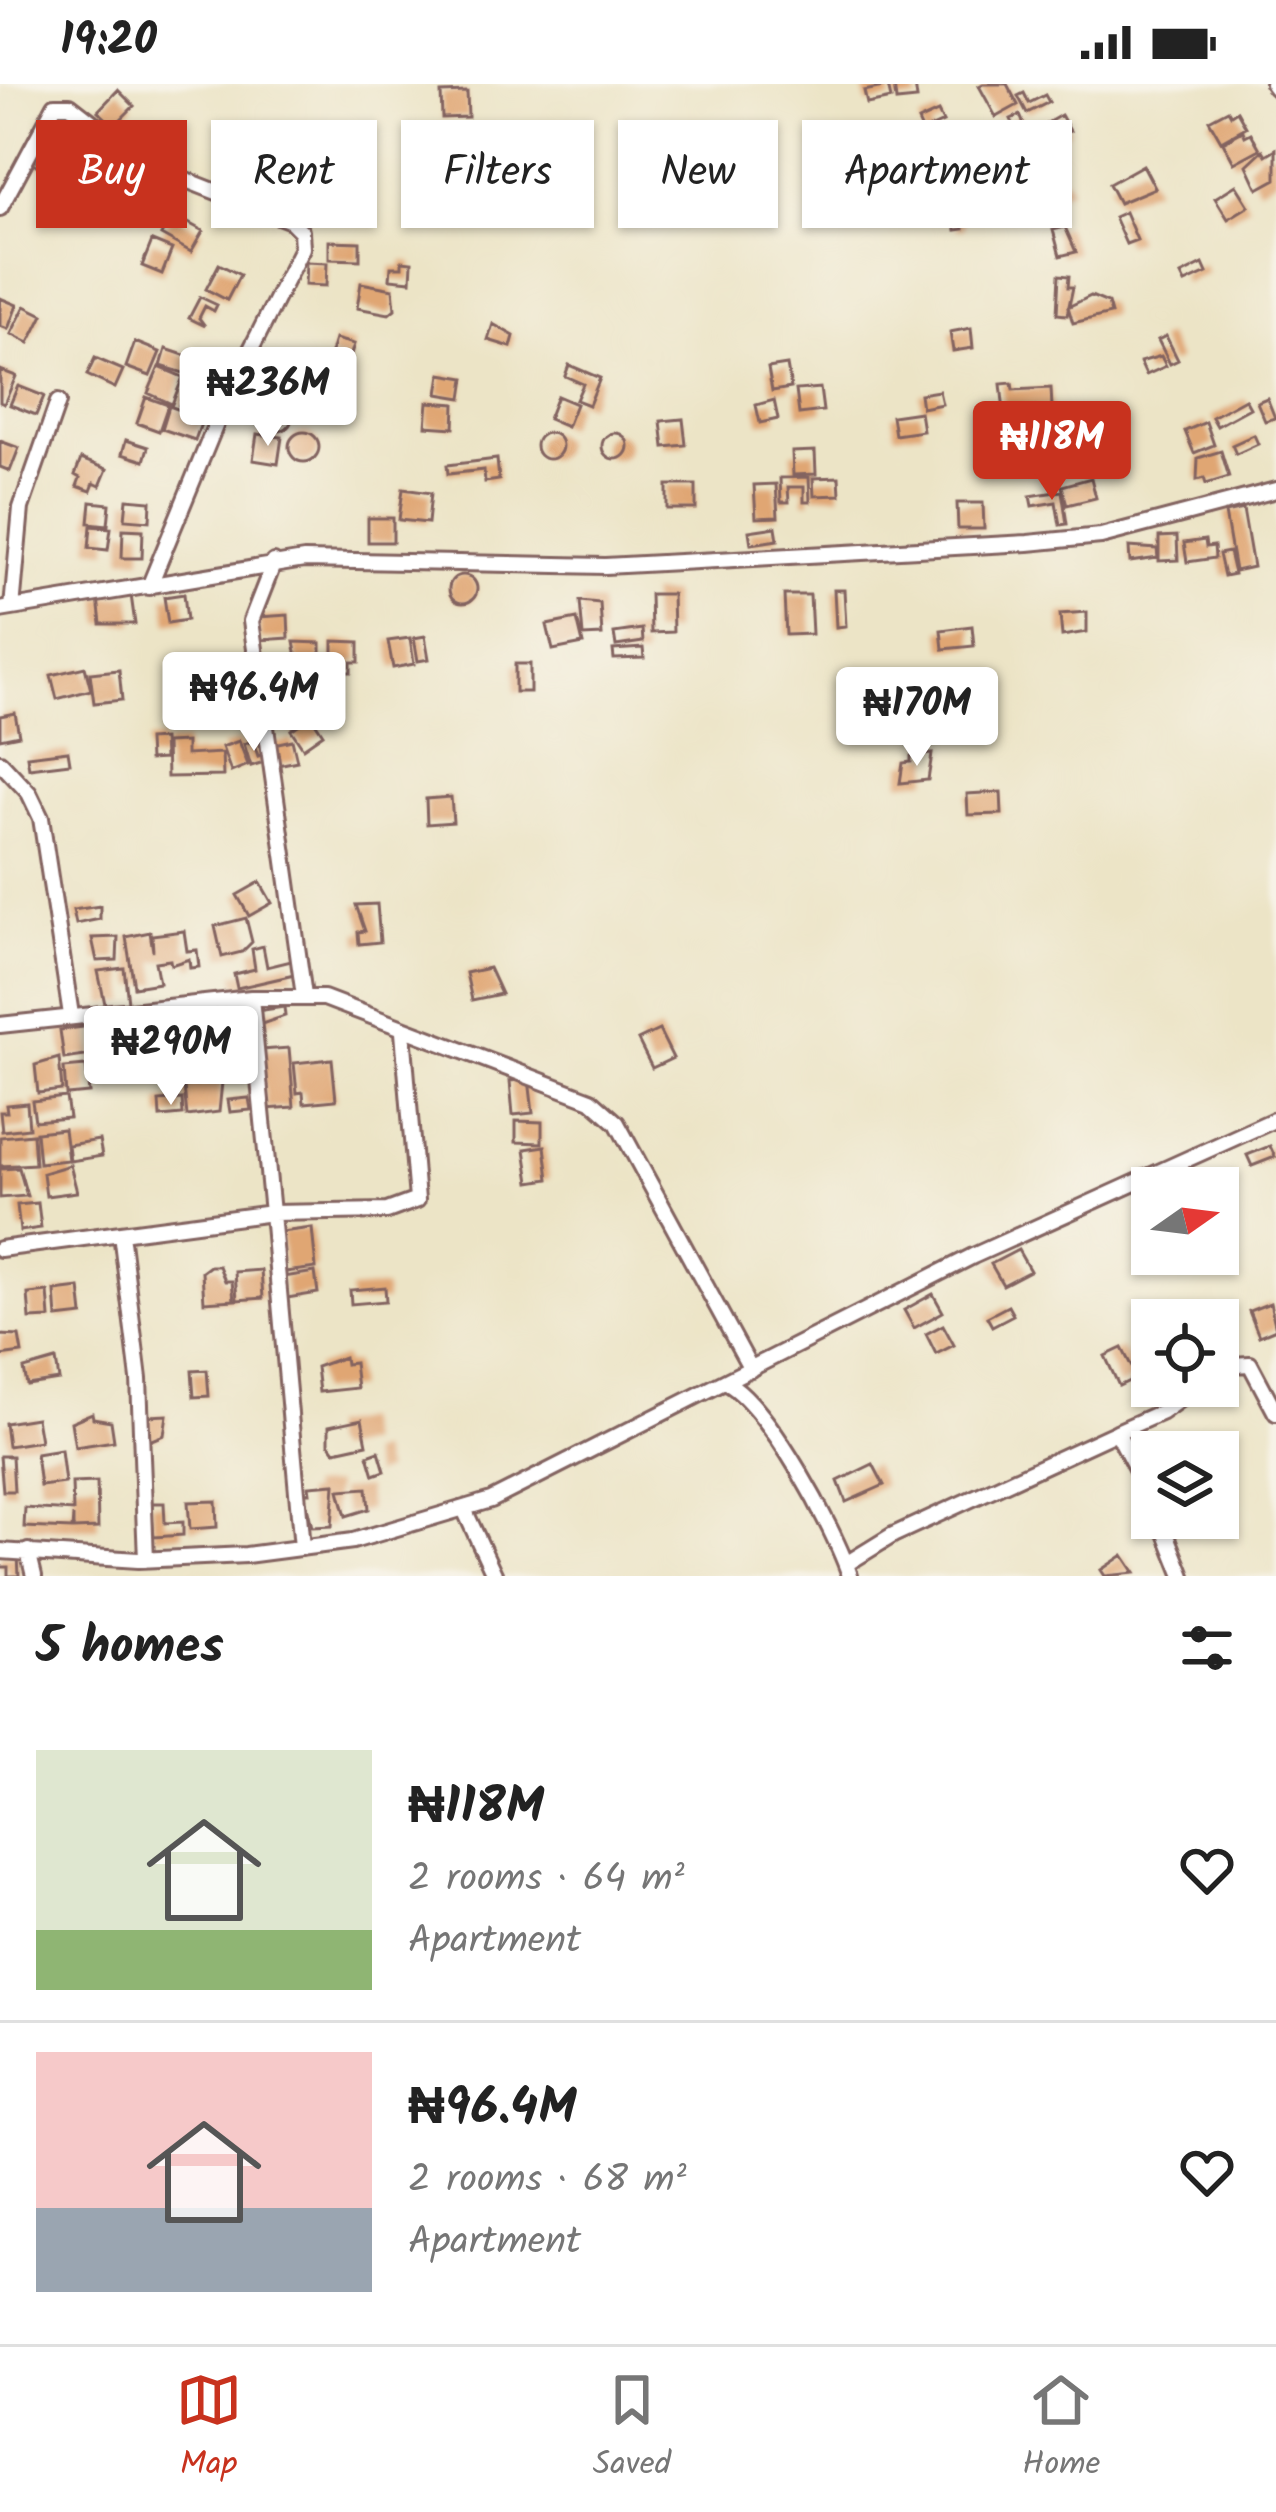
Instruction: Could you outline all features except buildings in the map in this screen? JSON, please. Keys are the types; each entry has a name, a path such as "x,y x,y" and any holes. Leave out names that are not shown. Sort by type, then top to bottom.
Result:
{"street":[{"path":"0,208 55,106 70,105 128,150 181,178 291,221 301,231 302,248 227,397 149,586"},
{"path":"58,402 21,508 6,609 274,562 605,566 1028,543 1101,536 1276,490"},
{"path":"274,562 251,621 304,996"},
{"path":"0,762 29,793 41,818 71,1016"},
{"path":"250,998 302,1548"},
{"path":"0,1024 250,998 324,998 591,1100 617,1123 747,1371 766,1420 848,1570 893,1535 1169,1407"},
{"path":"0,1249 272,1214 387,1211 417,1200 404,1031"},
{"path":"0,1551 146,1560 302,1548 352,1541 491,1501 1058,1215 1276,1119"},
{"path":"121,1233 139,1379 146,1560"},
{"path":"1239,1367 1250,1364 1276,1413"},
{"path":"724,1382 766,1420"},
{"path":"1117,1432 1131,1459"},
{"path":"464,1509 495,1576"},
{"path":"1168,1539 1183,1576"},
{"path":"28,1551 34,1576"}]}
